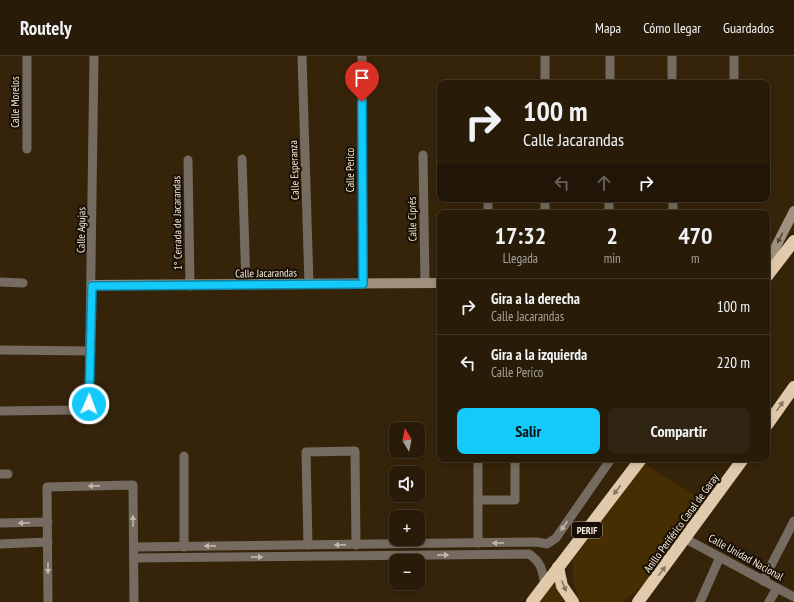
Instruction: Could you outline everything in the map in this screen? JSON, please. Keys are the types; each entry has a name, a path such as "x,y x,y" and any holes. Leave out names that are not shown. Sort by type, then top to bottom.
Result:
{"highway":[{"path":"770,272 794,241"},
{"path":"770,421 794,387"},
{"name":"PERIF","path":"532,602 639,462"},
{"name":"Anillo Periférico Canal de Garay","path":"638,602 741,462"},
{"path":"558,568 562,586 573,602"}],"street":[{"name":"Calle Morelos","path":"27,56 27,148"},
{"name":"Calle Agujas","path":"0,411 77,410 85,409 89,404 92,286 94,56"},
{"name":"Calle Esperanza","path":"302,56 309,284"},
{"name":"Calle Perico","path":"362,56 363,284"},
{"path":"545,56 545,80"},
{"path":"610,56 610,80"},
{"path":"672,56 672,80"},
{"path":"734,56 734,80"},
{"name":"Calle Ciprés","path":"423,155 425,283"},
{"path":"242,159 246,285"},
{"name":"1° Cerrada de Jacarandas","path":"188,160 190,286"},
{"path":"770,258 794,211"},
{"path":"0,282 23,283"},
{"name":"Calle Jacarandas","path":"92,286 437,283"},
{"path":"0,350 91,350"},
{"path":"308,545 306,452 355,451 356,545"},
{"path":"184,456 184,547"},
{"path":"478,462 478,543"},
{"path":"478,500 515,500 515,462"},
{"path":"134,547 537,542 547,544 556,538 609,462"},
{"path":"48,602 47,487 133,485 134,602"},
{"path":"763,581 794,521"},
{"path":"0,523 48,522"},
{"name":"Calle Unidad Nacional","path":"686,538 720,558 794,597"},
{"path":"0,544 48,542"},
{"path":"134,558 529,554 541,566 545,585"},
{"path":"700,602 720,558"},
{"path":"769,602 777,588"}],"shaded area":[{"path":"644,464 709,504 661,571 622,602 580,602 573,581 573,560"},
{"path":"558,578 556,584 564,602 540,602"}],"route":[{"path":"89,404 92,286 363,284 362,102"}]}
